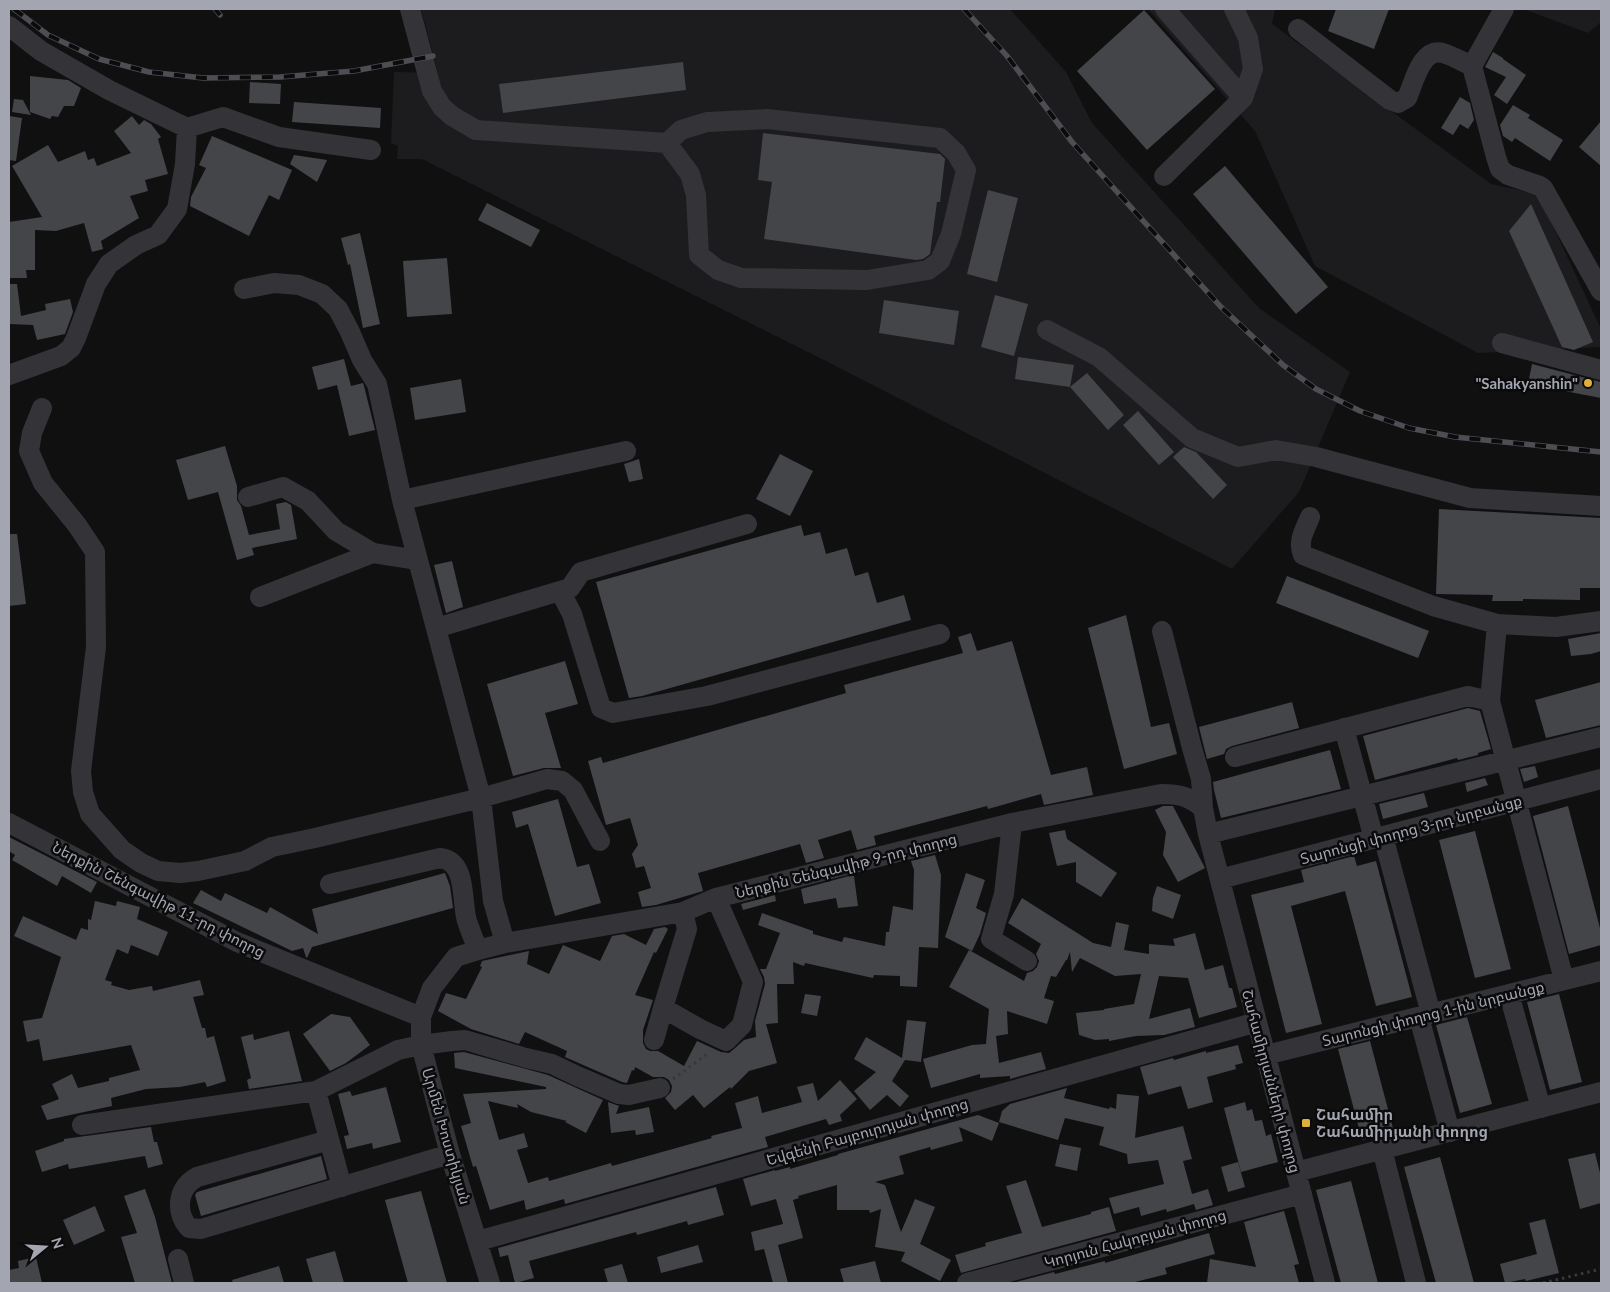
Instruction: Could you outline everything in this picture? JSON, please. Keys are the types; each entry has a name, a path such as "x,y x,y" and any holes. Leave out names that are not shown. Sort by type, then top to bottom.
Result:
{"street":[{"path":"410,9 432,91 442,107 452,116 476,130 667,143 680,130 707,122 767,118 940,138 956,153 966,170 951,234 940,261 928,270 867,280 741,278 718,270 699,255 696,195 690,174 667,143"},
{"path":"1165,9 1243,98"},
{"path":"1164,176 1243,98 1252,69 1248,38 1234,9"},
{"path":"1504,9 1472,66 1496,157 1500,168 1508,175 1543,188 1601,292"},
{"path":"9,26 40,51 92,80 187,128 223,117 280,137 371,150"},
{"path":"1298,29 1390,100 1398,102 1407,98 1423,60 1432,53 1442,53 1472,66"},
{"path":"9,375 61,356 71,348 96,284 109,264 136,245 158,235 177,209 185,164 187,128"},
{"path":"244,289 274,283 299,285 322,294 338,309 362,360 377,384 402,500 481,798 493,901 504,944"},
{"path":"1047,330 1099,357 1192,438 1238,457 1276,450 1316,457 1470,498 1601,506"},
{"path":"1502,343 1601,370"},
{"path":"42,408 32,433 30,451 42,483 77,525 95,552 96,647 81,771 83,792 90,814 122,850 141,863 158,871 180,873 198,871 245,861 272,847 481,798 547,779 562,781 573,790 600,841"},
{"path":"402,500 534,473 626,451"},
{"path":"248,496 283,488 308,501 336,531 373,553 418,560"},
{"path":"1310,517 1300,541 1300,548 1304,555 1433,606 1497,624 1556,627 1601,621"},
{"path":"436,628 570,588 580,572 747,524"},
{"path":"260,597 373,553"},
{"path":"560,591 572,614 601,708 613,713 707,696 940,634"},
{"path":"1497,624 1490,701 1564,980"},
{"path":"1162,631 1201,779 1203,808 1220,879"},
{"path":"1235,757 1468,696 1490,701"},
{"path":"1344,728 1362,795 1379,837 1425,1015 1450,1132"},
{"path":"1208,834 1601,737"},
{"name":"Տարոնցի փողոց 3-րդ նրբանցք","path":"1220,879 1601,779"},
{"name":"Ներքին Շենգավիթ 9-րդ փողոց","path":"432,988 456,957 478,950 683,912 716,898 1012,823 1161,794 1179,794 1203,808"},
{"name":"Ներքին Շենգավիթ 11-րդ փողոց","path":"9,823 237,942 421,1017"},
{"path":"1012,823 1004,894 991,939 1027,961"},
{"path":"330,884 440,858 446,859 456,866 460,874 467,921 478,950"},
{"name":"Շահամիրյանների փողոց","path":"1220,879 1325,1283"},
{"path":"663,1008 726,1041 742,1025 753,982 716,898"},
{"path":"654,1040 687,929 683,912"},
{"name":"Տարոնցի փողոց 1-ին նրբանցք","path":"1266,1055 1601,971"},
{"name":"Արմեն Խոստիկյան","path":"432,988 421,1017 421,1045 450,1154 490,1283"},
{"path":"1509,994 1541,1108"},
{"name":"Եվգենի Բայբուրդյան փողոց","path":"478,1242 1257,1022"},
{"path":"82,1125 316,1090 398,1050 421,1045 465,1040 552,1064 620,1094 629,1095 660,1088"},
{"path":"316,1090 342,1186"},
{"path":"1296,1172 1601,1092"},
{"path":"329,1140 197,1177 189,1181 183,1189 179,1200 182,1221 189,1228 200,1229 450,1154"},
{"path":"1382,1150 1416,1283"},
{"name":"Կորյուն Հակոբյան փողոց","path":"968,1283 1302,1194"},
{"path":"178,1259 184,1283"}],"path":[{"path":"660,1088 726,1041"},
{"path":"1543,1283 1601,1269"}],"shaded area":[{"path":"421,9 1010,9 1066,72 1092,123 1259,308 1350,372 1299,492 1232,569 822,359 422,159 397,159 398,146 391,143 394,72 438,73"},
{"path":"1148,9 1275,9 1272,24 1491,184 1538,194 1601,329 1601,347 1478,353 1315,266 1255,131"},
{"path":"1523,9 1601,9 1601,22 1588,33"}],"building":[{"path":"1336,9 1389,9 1374,49 1328,31"},
{"path":"1144,10 1215,89 1147,150 1077,71"},
{"path":"1493,52 1526,75 1507,104 1494,95 1506,77 1485,67"},
{"path":"683,62 686,90 503,113 499,84"},
{"path":"30,76 68,80 81,88 74,106 64,106 58,117 52,116 50,119 30,112"},
{"path":"250,82 281,84 280,104 249,103"},
{"path":"1460,97 1470,103 1474,120 1468,129 1460,124 1453,135 1441,128"},
{"path":"14,99 23,100 31,115 12,112"},
{"path":"294,102 381,108 380,128 292,122"},
{"path":"1513,105 1530,115 1528,118 1563,140 1550,161 1515,138 1512,142 1503,136 1500,125"},
{"path":"9,116 22,118 16,161 9,160"},
{"path":"132,116 139,125 144,120 151,124 161,137 158,139 168,174 145,180 148,191 130,196 139,218 101,241 103,249 92,252 84,223 56,231 35,230 35,270 26,270 27,278 9,278 9,222 42,217 12,166 48,145 58,162 85,151 88,160 94,158 97,166 131,153 114,131"},
{"path":"1601,121 1601,166 1579,147"},
{"path":"763,133 940,154 945,159 940,202 937,202 930,254 923,259 916,260 764,239 772,182 758,180"},
{"path":"212,136 292,170 279,200 269,195 249,236 190,206 191,197 206,168 199,165"},
{"path":"294,155 327,160 317,182 290,164"},
{"path":"1225,166 1328,287 1296,314 1193,194"},
{"path":"988,190 1018,198 997,282 967,274"},
{"path":"487,203 540,230 531,247 478,220"},
{"path":"1531,204 1593,342 1574,350 1562,347 1509,231"},
{"path":"360,233 380,324 363,328 350,264 348,265 341,238"},
{"path":"447,258 452,314 407,317 403,261"},
{"path":"9,284 17,284 21,316 46,310 45,304 70,299 73,312 65,334 37,340 33,325 9,324"},
{"path":"995,295 1028,304 1014,356 981,347"},
{"path":"884,300 959,311 954,345 879,333"},
{"path":"1018,357 1074,365 1070,387 1015,379"},
{"path":"344,359 351,386 363,383 375,430 349,436 337,385 318,390 312,367"},
{"path":"1532,364 1601,382 1601,398 1528,384"},
{"path":"1087,373 1124,415 1108,430 1070,387"},
{"path":"461,379 466,412 415,420 410,388"},
{"path":"1138,411 1174,452 1159,465 1123,425"},
{"path":"225,446 237,486 237,500 241,506 249,535 280,529 276,504 286,502 291,505 297,539 252,548 254,555 237,560 218,492 188,500 176,460"},
{"path":"1184,447 1196,452 1227,485 1213,499 1173,457"},
{"path":"780,454 813,471 790,516 756,499"},
{"path":"639,459 643,479 629,482 624,464"},
{"path":"1439,509 1601,518 1601,588 1580,588 1580,600 1523,599 1523,601 1492,601 1493,595 1436,594"},
{"path":"801,525 804,536 820,532 826,554 847,548 855,576 868,572 877,603 904,595 911,620 642,696 629,698 596,582"},
{"path":"9,534 17,534 26,604 9,606"},
{"path":"452,561 463,607 446,613 434,565"},
{"path":"1287,576 1429,631 1418,658 1276,603"},
{"path":"1126,615 1151,727 1169,723 1177,754 1124,769 1088,628"},
{"path":"971,633 977,651 1012,641 1051,775 1087,767 1093,795 1044,805 1041,794 988,809 987,806 874,836 876,845 857,850 851,830 818,840 824,858 806,863 800,844 698,873 703,891 656,905 642,907 638,892 651,888 644,866 636,868 632,854 638,845 630,818 606,825 588,761 601,757 603,763 846,693 844,685 963,653 958,637"},
{"path":"1601,633 1601,651 1571,656 1568,639"},
{"path":"565,661 578,704 545,713 561,768 544,768 513,776 487,684"},
{"path":"1601,682 1601,725 1546,738 1535,700"},
{"path":"1292,702 1299,728 1232,746 1226,749 1224,754 1207,759 1199,727"},
{"path":"1468,708 1480,711 1491,749 1478,753 1478,755 1458,760 1457,758 1375,780 1363,736"},
{"path":"1330,750 1341,789 1221,818 1213,782"},
{"path":"1535,766 1538,777 1524,782 1520,769"},
{"path":"1485,778 1488,785 1467,792 1465,783"},
{"path":"1424,793 1428,807 1383,819 1379,804"},
{"path":"558,799 577,867 589,864 601,903 555,916 528,824 516,828 512,812"},
{"path":"1163,806 1173,806 1205,868 1178,882 1163,855 1166,832 1155,810"},
{"path":"1568,806 1601,932 1601,945 1569,954 1533,816"},
{"path":"1065,830 1067,839 1117,873 1101,897 1076,882 1076,862 1057,866 1049,833"},
{"path":"1475,831 1511,969 1475,978 1439,840"},
{"path":"9,837 97,882 91,893 62,876 57,886 12,860 15,855 9,851"},
{"path":"935,855 941,875 938,948 919,947 917,987 900,986 900,976 874,975 873,978 805,963 804,966 793,962 794,984 777,984 778,1023 766,1024 777,1063 749,1071 731,1089 730,1087 704,1108 693,1095 675,1110 665,1098 671,1092 672,1086 669,1080 664,1077 653,1077 635,1067 627,1083 622,1082 565,1057 567,1051 525,1032 519,1044 471,1029 438,1011 446,993 466,999 482,967 480,966 482,961 529,951 527,964 549,974 563,945 600,961 612,936 624,934 646,945 654,929 665,927 668,929 656,953 654,952 635,995 653,1000 643,1030 643,1043 646,1049 658,1051 684,1066 697,1041 721,1052 729,1053 744,1040 756,1037 755,1021 765,984 760,969 766,969 780,933 758,925 762,913 813,931 813,934 842,942 844,937 885,946 886,932 889,932 893,906 913,910 914,870 911,861"},
{"path":"1354,856 1357,866 1376,861 1412,997 1376,1006 1345,891 1291,906 1322,1024 1286,1033 1251,895 1304,882 1301,870"},
{"path":"445,873 450,886 453,908 312,947 307,958 303,948 292,951 193,903 201,890 221,901 225,893 267,913 270,907 318,934 312,909"},
{"path":"966,873 985,880 976,908 986,913 980,934 972,951 945,937"},
{"path":"854,876 858,906 838,908 836,898 804,904 801,889"},
{"path":"1157,886 1181,895 1173,919 1152,911 1153,898"},
{"path":"775,895 776,901 743,910 741,904"},
{"path":"1022,898 1093,943 1111,947 1116,922 1129,925 1124,950 1149,954 1149,944 1175,946 1173,939 1195,933 1205,970 1223,965 1229,988 1232,988 1237,1007 1199,1018 1188,978 1159,976 1149,1019 1190,1008 1195,1027 1164,1035 1136,1036 1109,1041 1109,1039 1095,1040 1079,1035 1076,1013 1134,1004 1141,974 1115,976 1080,958 1072,972 1070,952 1056,977 1051,976 1044,998 1054,1001 1047,1024 1007,1011 1008,1034 996,1036 999,1063 1041,1052 1046,1069 1010,1079 1010,1076 980,1078 980,1074 931,1088 923,1059 972,1045 986,1044 989,1009 949,987 969,950 1024,981 1027,973 1037,967 1039,961 1036,954 1041,944 1008,923"},
{"path":"95,901 116,906 117,901 140,907 137,919 168,932 158,956 131,945 128,954 117,949 105,980 112,982 111,985 129,990 152,986 153,991 200,980 204,995 193,997 202,1028 205,1028 207,1038 214,1036 226,1081 207,1087 205,1082 180,1087 146,1089 111,1098 112,1106 47,1120 41,1106 59,1099 52,1084 72,1074 78,1088 109,1081 109,1078 140,1070 131,1045 43,1061 39,1039 27,1042 23,1021 42,1018 61,957 14,936 23,916 76,940 81,928 88,930 88,919 91,920"},
{"path":"805,994 821,996 817,1016 801,1013"},
{"path":"1559,994 1582,1082 1550,1090 1527,1002"},
{"path":"331,1014 350,1017 370,1045 346,1063 330,1071 303,1034"},
{"path":"1467,1017 1492,1104 1460,1113 1436,1025"},
{"path":"907,1020 926,1022 921,1062 905,1060 892,1081 909,1096 900,1107 887,1095 870,1110 854,1091 876,1072 854,1059 866,1037 902,1058"},
{"path":"289,1031 302,1081 249,1089 247,1080 251,1078 241,1037 253,1034 254,1040"},
{"path":"1370,1041 1394,1132 1362,1140 1338,1049"},
{"path":"1238,1045 1243,1063 1235,1065 1236,1069 1207,1077 1213,1102 1188,1109 1181,1086 1148,1095 1140,1067 1173,1058 1174,1060"},
{"path":"464,1052 548,1075 603,1100 586,1133 565,1122 567,1121 531,1112 517,1104 518,1108 488,1101 499,1140 524,1133 528,1147 517,1150 528,1183 548,1177 549,1181 611,1163 612,1166 742,1128 735,1103 758,1096 762,1113 802,1102 797,1087 813,1083 818,1101 840,1080 857,1099 840,1115 842,1121 829,1125 826,1119 765,1137 768,1147 565,1204 564,1199 526,1210 524,1200 490,1210 476,1166 473,1167 461,1126 471,1123 463,1094 546,1089 546,1087 455,1068 454,1053"},
{"path":"386,1087 401,1142 373,1149 372,1143 347,1149 344,1136 349,1135 338,1094 350,1091 352,1096"},
{"path":"1067,1088 1064,1098 1109,1109 1110,1107 1116,1109 1117,1094 1139,1096 1135,1138 1183,1126 1192,1159 1183,1161 1192,1194 1208,1189 1213,1205 1196,1210 1194,1204 1167,1212 1166,1209 1141,1216 1139,1207 1114,1214 1109,1198 1164,1184 1158,1160 1128,1164 1127,1154 1099,1145 1104,1127 1065,1118 1058,1140 999,1122 1002,1111 1010,1104"},
{"path":"608,1102 619,1106 616,1114 649,1107 654,1132 636,1135 635,1130 611,1133"},
{"path":"1245,1102 1247,1111 1252,1109 1255,1121 1262,1120 1266,1136 1271,1134 1278,1162 1241,1172 1224,1108"},
{"path":"978,1115 999,1123 992,1141 959,1127 963,1141 931,1150 930,1147 899,1156 904,1174 875,1182 885,1185 901,1232 915,1199 935,1207 920,1244 951,1260 940,1281 901,1261 905,1252 875,1247 881,1209 870,1213 869,1210 837,1210 837,1185 798,1196 799,1198 793,1200 803,1238 778,1245 788,1283 773,1283 764,1249 755,1251 751,1232 783,1224 776,1199 751,1206 743,1179 775,1170 790,1167 790,1169"},
{"path":"151,1127 154,1142 157,1142 163,1164 148,1168 145,1156 69,1169 68,1164 42,1172 35,1151 64,1141 64,1139"},
{"path":"1060,1144 1081,1148 1077,1171 1055,1166"},
{"path":"1595,1153 1601,1177 1601,1203 1580,1209 1568,1159"},
{"path":"321,1156 327,1179 201,1216 195,1195 197,1192"},
{"path":"1440,1157 1474,1283 1436,1283 1404,1167"},
{"path":"1238,1162 1245,1187 1228,1192 1221,1167"},
{"path":"1026,1180 1042,1227 1091,1214 1091,1212 1109,1207 1116,1231 961,1273 955,1255 986,1246 985,1243 1022,1233 1006,1186"},
{"path":"1351,1181 1378,1283 1341,1283 1316,1190"},
{"path":"716,1187 724,1215 688,1225 687,1221 637,1235 636,1232 529,1261 534,1278 515,1283 508,1255 500,1257 498,1248"},
{"path":"145,1189 155,1217 172,1283 135,1283 121,1237 137,1233 124,1196"},
{"path":"421,1191 447,1283 408,1283 385,1200"},
{"path":"95,1206 105,1231 74,1245 63,1220"},
{"path":"1284,1211 1299,1264 1294,1265 1299,1283 1207,1283 1210,1259 1256,1267 1244,1222"},
{"path":"1545,1219 1559,1273 1526,1281 1525,1279 1505,1283 1500,1264 1537,1254 1529,1223"},
{"path":"1209,1233 1215,1254 1165,1268 1167,1274 1131,1283 1012,1283 1105,1261 1105,1263"},
{"path":"698,1245 703,1262 661,1273 657,1257"},
{"path":"335,1251 344,1283 313,1283 306,1259"},
{"path":"36,1257 42,1283 9,1283 9,1270 19,1268 18,1261"},
{"path":"875,1261 881,1283 844,1283 840,1269"},
{"path":"622,1264 628,1283 608,1283 604,1269"},
{"path":"279,1266 284,1283 233,1283 232,1280"}],"railway":[{"path":"14,9 48,35 99,59 149,72 203,78 280,77 354,71 433,56"},
{"path":"215,9 220,15"},
{"path":"964,9 1007,56 1072,142 1221,307 1283,365 1316,389 1360,411 1409,428 1455,437 1601,452"}],"place":[{"name":"\"Sahakyanshin\"","path":"1588,383"},
{"name":"Շահամիր Շահամիրյանի փողոց","path":"1306,1123"}]}
